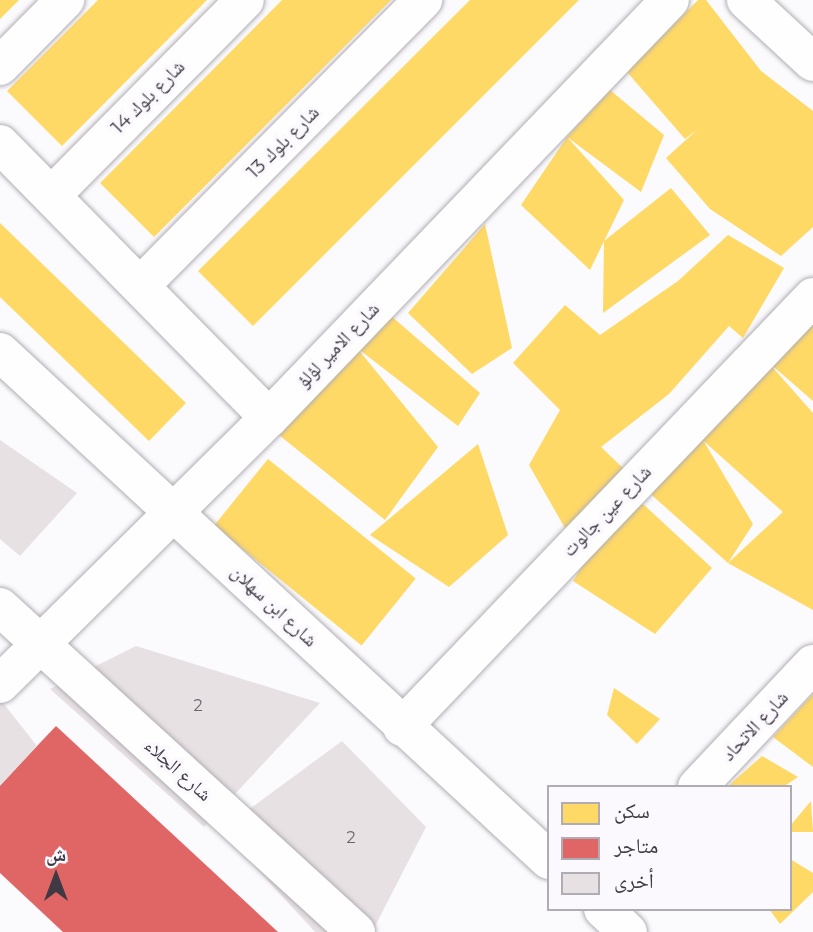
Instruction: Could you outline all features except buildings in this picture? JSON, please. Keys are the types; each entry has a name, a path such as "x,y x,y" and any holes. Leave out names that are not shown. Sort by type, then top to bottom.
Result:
{"street":[{"path":"0,66 65,0"},
{"name":"شارع بلوك 14","path":"52,195 244,0"},
{"name":"شارع بلوك 13","path":"142,284 423,0"},
{"name":"شارع الامير لؤلؤ","path":"0,684 38,643 269,418 670,0"},
{"path":"746,0 813,62"},
{"path":"0,144 142,284 269,418"},
{"name":"شارع عين جالوت","path":"402,727 813,296"},
{"name":"شارع ابن سهلان","path":"0,352 402,727 547,858"},
{"name":"شارع الجلاء","path":"0,607 356,932"},
{"name":"شارع الاتحاد","path":"699,785 813,664"},
{"path":"605,911 628,932"}]}
